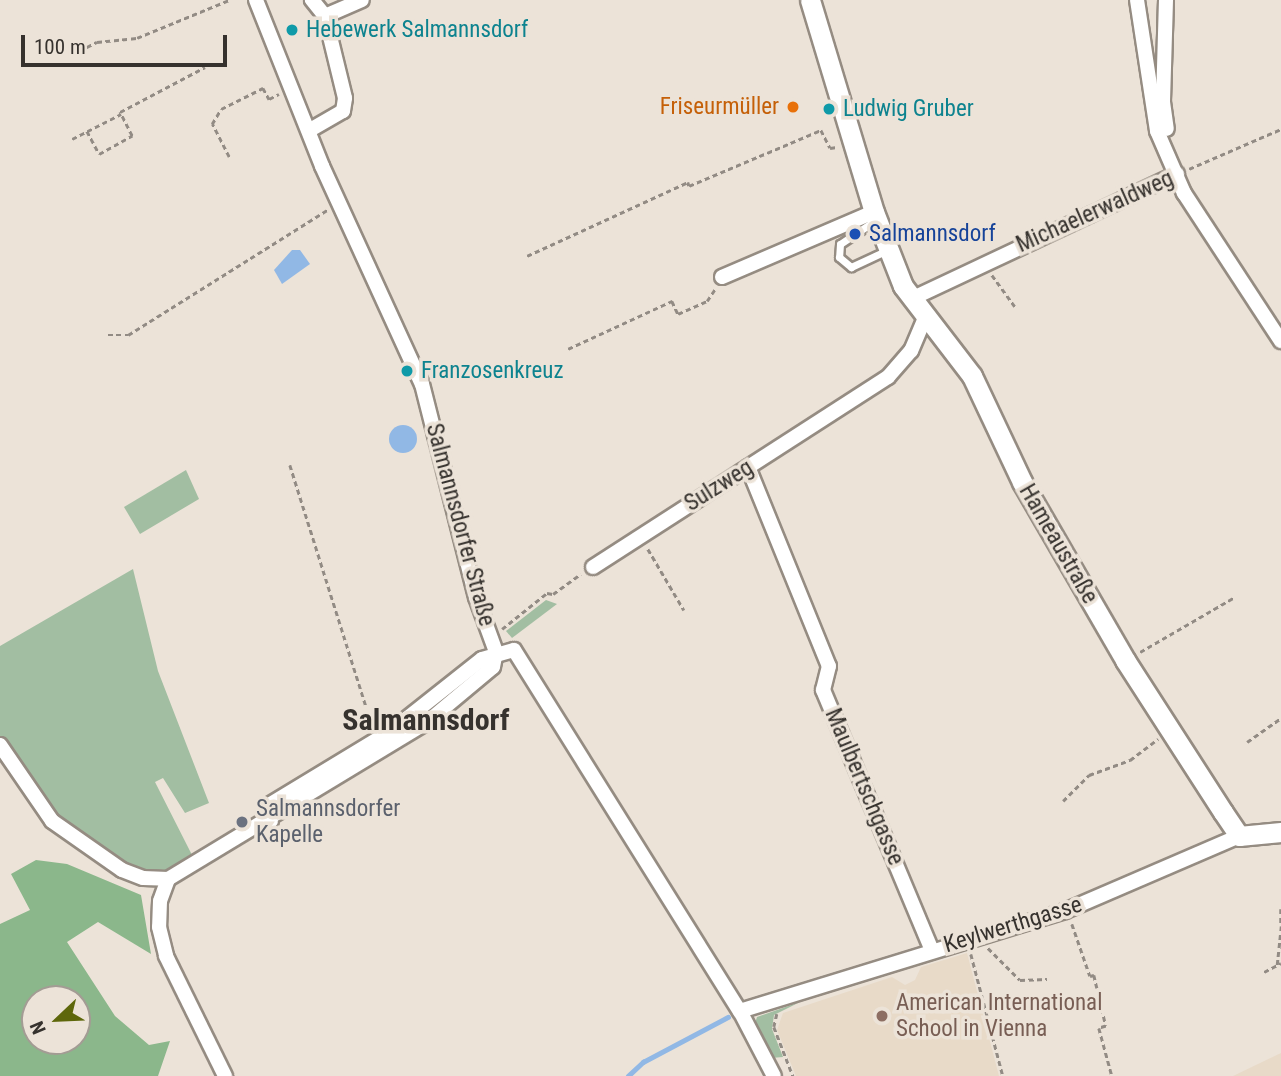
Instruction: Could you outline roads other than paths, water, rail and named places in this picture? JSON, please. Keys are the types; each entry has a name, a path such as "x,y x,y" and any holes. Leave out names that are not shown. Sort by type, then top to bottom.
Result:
{"main road":[{"name":"Hameaustraße","path":"810,0 875,216 887,250 911,299 926,315 981,390 1017,472 1125,660 1239,836"},
{"name":"Keylwerthgasse","path":"1239,836 1281,832"}],"street":[{"path":"310,130 343,111 345,98 325,16 312,0"},
{"path":"325,16 362,0"},
{"path":"1137,0 1157,131 1205,228 1281,341"},
{"path":"1166,0 1163,102 1177,174"},
{"name":"Salmannsdorfer Straße","path":"259,1 339,203 422,384 476,597 496,652 514,650 562,721 659,887 740,1011 774,1076"},
{"name":"Michaelerwaldweg","path":"911,299 984,262 1177,174"},
{"path":"723,277 875,216"},
{"name":"Sulzweg","path":"593,567 888,377 911,351 926,315"},
{"name":"Maulbertschgasse","path":"748,467 829,666 823,690 932,950"},
{"path":"0,745 52,821 122,870 143,878 168,879 271,821 264,808 383,744 496,652"},
{"name":"Keylwerthgasse","path":"740,1011 1063,911 1239,836"},
{"path":"168,879 160,901 159,927 166,956 225,1076"}],"lane":[{"path":"875,216 840,244 839,257 851,267 887,250"}],"water":[{"path":"292,250 300,250 310,264 282,284 274,270"},
{"path":"403,425 413,429 417,439 413,449 403,453 393,449 389,439 393,429"}],"waterway":[{"path":"628,1076 643,1062 728,1017"}],"place":[{"name":"Hebewerk Salmannsdorf","path":"292,30"},
{"name":"Friseurmüller","path":"793,107"},
{"name":"Ludwig Gruber","path":"829,109"},
{"name":"Salmannsdorf","path":"855,234"},
{"name":"Franzosenkreuz","path":"407,371"},
{"name":"Salmannsdorfer Kapelle","path":"242,822"},
{"name":"American International School in Vienna","path":"882,1016"}],"district":[{"name":"Salmannsdorf","path":"426,720"}]}
